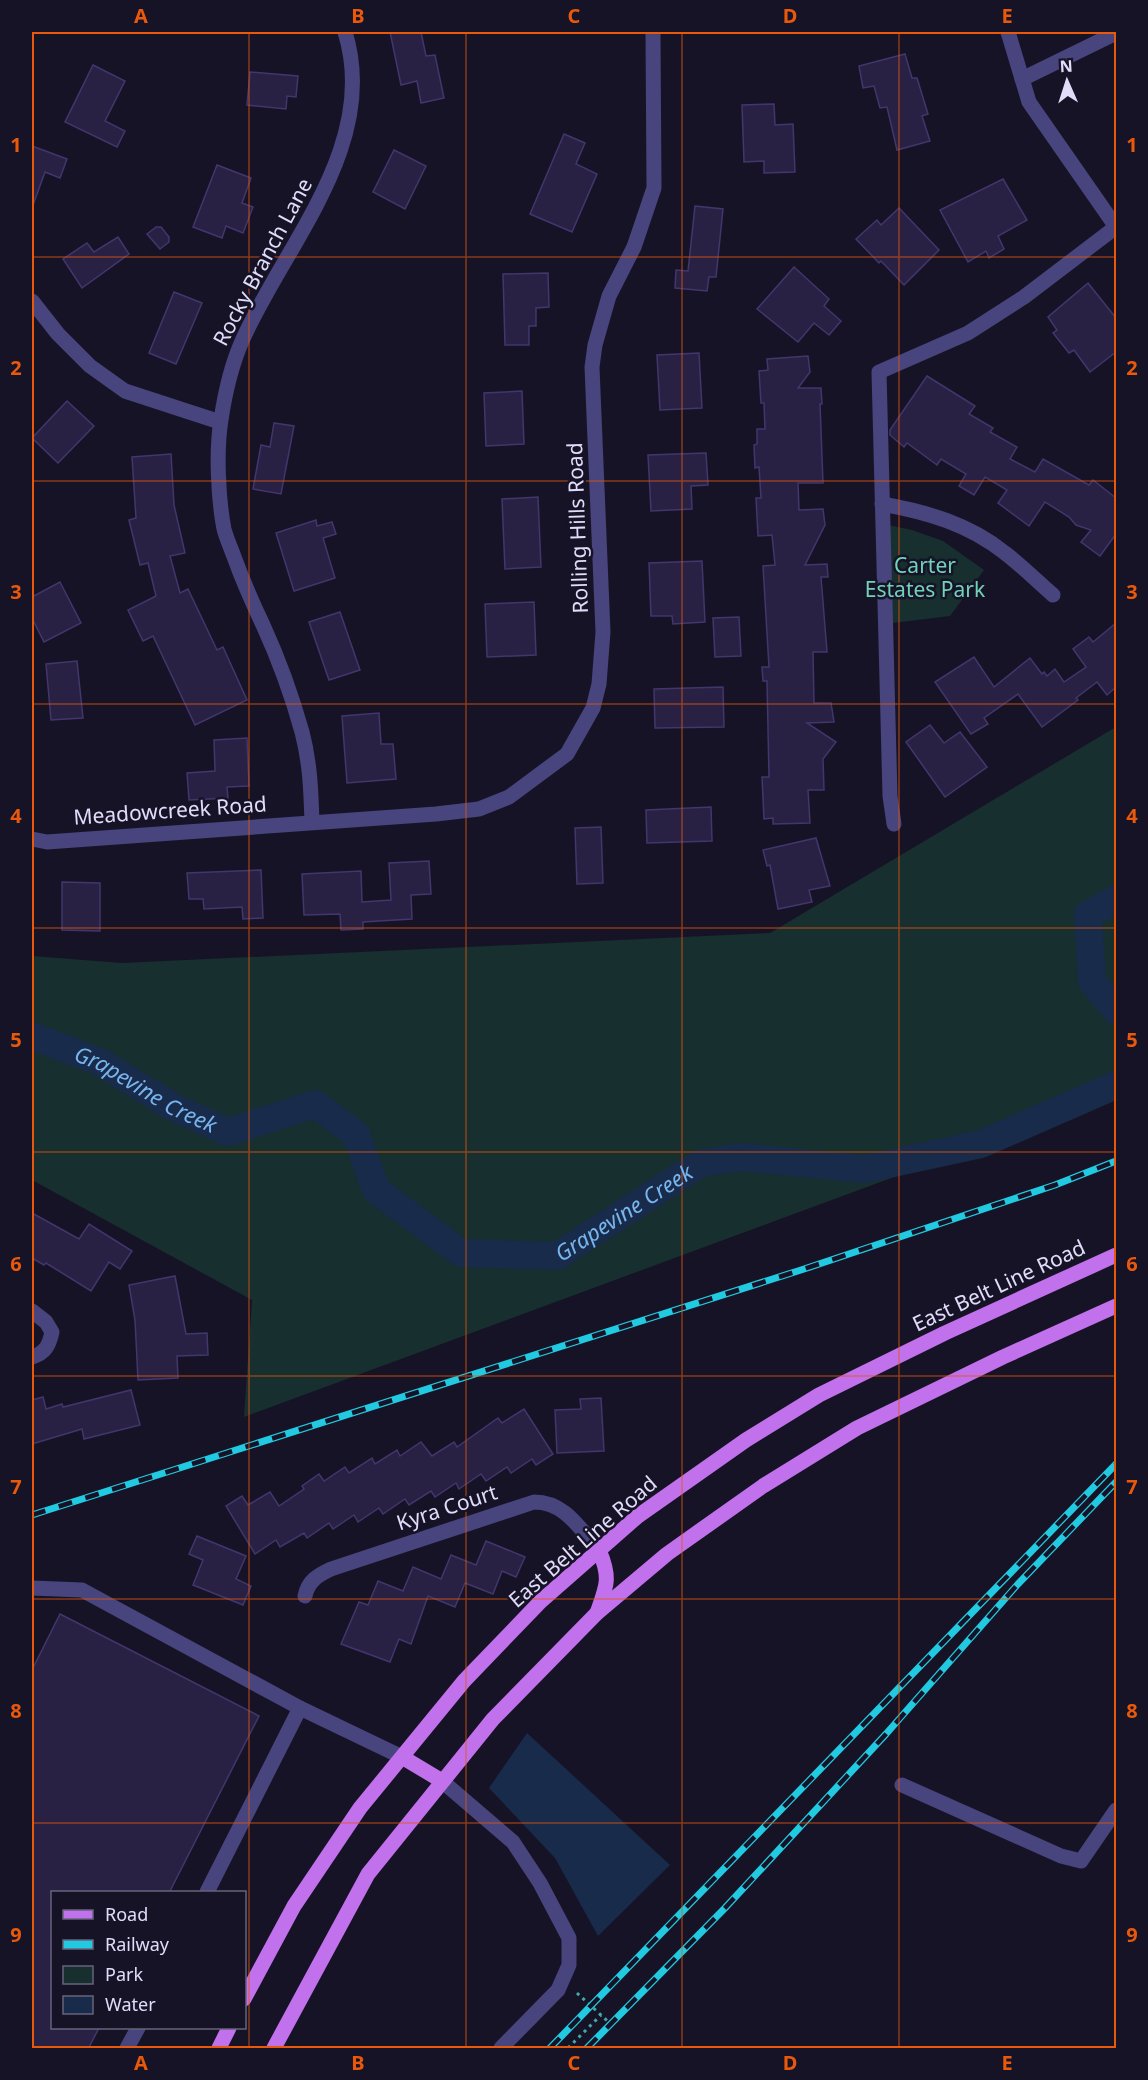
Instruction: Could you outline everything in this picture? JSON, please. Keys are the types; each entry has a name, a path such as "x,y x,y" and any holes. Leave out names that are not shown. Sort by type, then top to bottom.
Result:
{"main road":[{"name":"East Belt Line Road","path":"246,1995 294,1906 360,1808 464,1681 541,1601 638,1516 747,1440 819,1395 945,1333 1116,1255"},
{"path":"274,2049 368,1874 493,1719 597,1613 667,1554 753,1492 857,1428 1003,1357 1116,1306"},
{"path":"597,1613 607,1580 607,1568 599,1550"},
{"path":"402,1757 442,1781"},
{"path":"219,2049 229,2029"}],"street":[{"name":"Rocky Branch Lane","path":"312,822 309,762 302,731 288,688 224,530 219,478 220,422 230,372 243,340 333,172 350,124 351,50 345,32"},
{"name":"Rolling Hills Road","path":"312,822 479,809 509,797 567,754 592,708 599,684 603,632 592,367 595,345 609,296 634,247 654,188 653,32"},
{"path":"894,824 890,796 879,372 968,333 1024,297 1116,227 1029,102 1008,32"},
{"path":"1022,79 1116,33"},
{"path":"32,301 58,334 90,366 125,391 220,422"},
{"path":"882,504 915,510 968,529 1004,552 1053,595"},
{"name":"Meadowcreek Road","path":"32,839 47,842 312,822"},
{"path":"32,1311 46,1322 52,1332 43,1354 32,1357"},
{"name":"Kyra Court","path":"305,1596 312,1580 331,1569 534,1502 545,1502 562,1509 599,1550"},
{"path":"32,1588 82,1590 300,1708 402,1757"},
{"path":"208,1891 300,1708"},
{"path":"442,1781 513,1842 540,1884 569,1938 569,1965 558,1990 501,2049"},
{"path":"902,1785 1061,1856 1081,1861 1116,1810"},
{"path":"127,2049 137,2029"}],"path":[{"path":"577,1993 614,2027"},
{"path":"568,2049 601,2015"}],"green space":[{"name":"Carter Estates Park","path":"883,524 912,530 943,541 984,570 950,616 885,624"},
{"path":"1116,727 1116,1095 244,1417 252,1300 32,1180 32,956 122,963 770,933"}],"water":[{"path":"527,1733 670,1865 598,1936 555,1858 489,1788"}],"building":[{"path":"390,32 421,32 426,56 435,55 444,98 421,103 417,81 401,85"},
{"path":"905,54 912,78 917,78 928,114 922,116 930,141 897,150 887,107 880,108 874,86 863,88 859,66"},
{"path":"93,65 125,81 105,121 125,131 117,147 65,122"},
{"path":"250,72 298,76 296,97 287,96 286,109 247,105"},
{"path":"774,104 775,125 793,124 795,172 764,173 764,161 744,162 742,105"},
{"path":"564,134 585,143 576,164 597,174 572,232 530,214"},
{"path":"32,146 67,159 60,178 45,172 33,205"},
{"path":"394,150 426,166 405,209 373,192"},
{"path":"217,165 251,178 242,203 253,207 243,233 226,226 222,238 193,227"},
{"path":"1003,179 1027,220 998,236 1004,249 989,258 986,251 968,262 940,210"},
{"path":"695,206 723,209 716,277 709,277 707,291 675,288 676,270 688,271"},
{"path":"899,208 939,250 904,285 856,239 877,220 881,225"},
{"path":"156,227 161,227 169,237 169,242 160,249 147,234"},
{"path":"118,237 129,254 82,288 63,259 87,243 94,252"},
{"path":"794,267 829,299 824,306 841,321 829,335 814,323 798,342 757,309"},
{"path":"548,273 549,307 536,308 536,326 529,326 529,345 505,345 503,274"},
{"path":"1088,283 1116,318 1116,352 1090,372 1074,350 1069,353 1053,333 1057,330 1048,317"},
{"path":"174,292 202,303 176,364 149,353"},
{"path":"699,353 702,408 660,410 657,355"},
{"path":"808,356 810,372 798,388 821,388 823,483 798,483 799,510 823,509 825,525 805,565 827,564 828,577 821,577 827,652 813,652 814,703 831,703 834,722 807,723 836,742 823,759 824,790 808,790 810,823 773,824 773,818 764,819 762,777 769,777 767,681 763,681 762,667 769,667 763,566 775,565 772,535 758,536 756,498 761,498 759,467 755,468 754,445 757,444 757,429 765,429 759,371 768,370 767,359"},
{"path":"927,376 975,406 969,414 993,428 990,432 1017,447 1010,459 1035,472 1043,459 1089,485 1093,480 1116,498 1116,534 1100,556 1081,542 1091,530 1076,525 1069,517 1045,502 1029,526 998,503 1007,490 985,477 974,495 959,486 966,474 941,459 937,465 907,443 904,447 890,435 890,430"},
{"path":"522,391 524,444 486,446 484,393"},
{"path":"67,401 94,426 58,463 32,438"},
{"path":"274,423 294,426 281,494 253,489 261,445 270,447"},
{"path":"706,453 708,485 691,486 692,509 651,511 648,455"},
{"path":"171,454 174,505 185,553 170,556 180,593 188,589 217,650 223,647 247,700 195,725 153,636 143,641 128,610 156,596 148,563 140,565 129,520 136,518 132,457"},
{"path":"538,497 541,567 505,569 502,499"},
{"path":"316,520 317,526 332,522 336,534 323,538 335,578 294,591 276,533"},
{"path":"702,561 705,622 673,624 672,616 651,616 649,563"},
{"path":"60,582 81,623 44,642 32,618 32,597"},
{"path":"534,602 536,655 487,657 485,604"},
{"path":"340,612 360,670 329,680 309,622"},
{"path":"739,617 741,656 715,657 713,618"},
{"path":"1116,623 1116,687 1107,695 1097,682 1076,698 1078,700 1042,727 1018,694 984,718 988,724 971,734 935,682 974,657 994,687 1030,658 1042,674 1044,672 1047,676 1055,669 1064,682 1086,667 1073,649 1089,637 1093,642"},
{"path":"77,661 83,718 51,720 46,664"},
{"path":"723,687 724,727 655,728 654,689"},
{"path":"379,713 381,744 393,744 396,779 347,783 342,716"},
{"path":"930,725 944,743 960,732 987,767 945,797 906,742"},
{"path":"247,738 249,786 227,787 228,798 189,800 187,773 215,771 214,740"},
{"path":"711,807 712,841 647,843 646,810"},
{"path":"601,827 603,883 577,884 575,828"},
{"path":"816,838 830,886 809,890 812,902 778,909 770,865 767,866 763,850"},
{"path":"429,861 431,894 411,895 412,919 363,922 363,929 341,930 340,914 304,915 302,874 361,871 362,902 391,900 389,863"},
{"path":"261,870 263,918 243,919 242,907 204,909 203,899 189,899 187,873"},
{"path":"62,882 100,883 100,931 62,930"},
{"path":"32,1213 79,1239 89,1224 132,1251 120,1269 109,1262 91,1291 46,1263 44,1265 32,1258"},
{"path":"175,1276 186,1334 207,1333 208,1355 177,1356 178,1378 138,1380 135,1320 129,1285"},
{"path":"131,1390 140,1425 84,1439 82,1429 32,1444 32,1400 43,1397 46,1409"},
{"path":"601,1398 604,1451 557,1453 555,1410 581,1409 580,1399"},
{"path":"524,1409 553,1454 536,1465 532,1459 511,1473 507,1467 486,1481 481,1474 459,1489 456,1483 435,1497 431,1491 409,1505 405,1499 383,1514 379,1508 358,1522 354,1515 333,1529 329,1523 307,1538 304,1533 280,1547 276,1540 255,1554 226,1506 242,1496 248,1505 270,1492 279,1506 304,1489 302,1486 319,1474 324,1481 345,1467 349,1473 372,1458 375,1464 397,1450 400,1456 421,1442 432,1456 454,1442 457,1447 498,1418 502,1423"},
{"path":"197,1536 246,1556 236,1579 251,1586 243,1605 193,1585 203,1560 189,1554"},
{"path":"486,1541 525,1557 516,1577 502,1571 493,1594 465,1583 455,1607 428,1596 411,1644 399,1639 390,1662 341,1644 359,1602 368,1605 378,1581 403,1591 413,1567 441,1579 451,1555 476,1565"},
{"path":"60,1614 259,1716 170,1891 51,1891 51,2029 98,2029 88,2049 32,2049 32,1670"}],"waterway":[{"name":"Grapevine Creek","path":"1116,899 1088,915 1092,981 1116,1010"},
{"name":"Grapevine Creek","path":"32,1036 100,1062 173,1107 228,1132 315,1104 356,1134 376,1190 461,1253 557,1256 701,1163 740,1157 865,1169 981,1144 1116,1085"}],"railway":[{"path":"32,1515 801,1270 1055,1185 1116,1161"},
{"path":"550,2048 1116,1464"},
{"path":"587,2048 725,1908 886,1734 1018,1584 1116,1482"}]}
